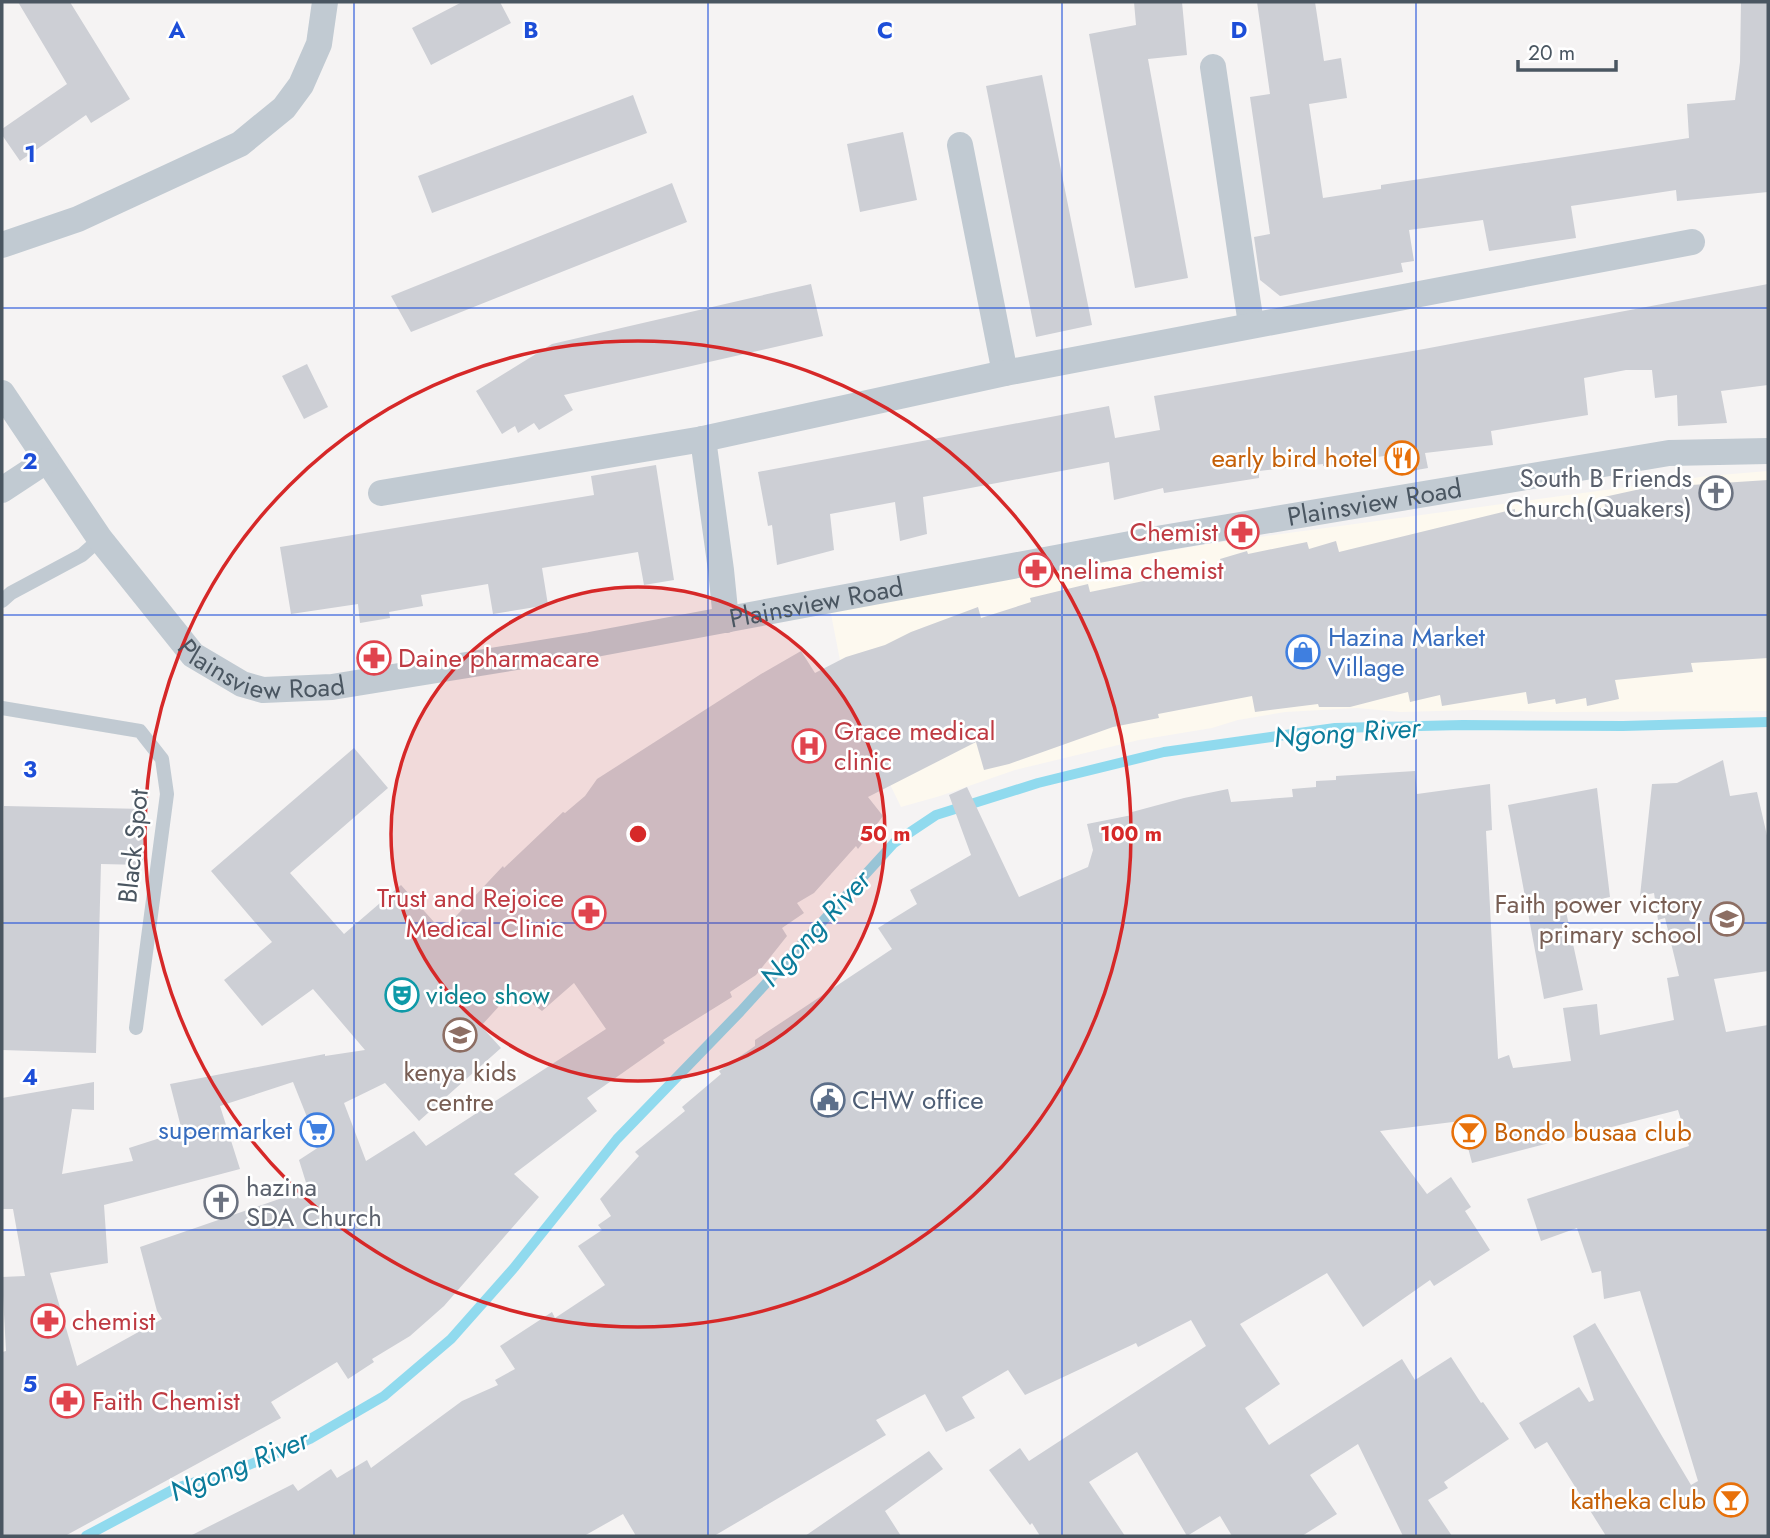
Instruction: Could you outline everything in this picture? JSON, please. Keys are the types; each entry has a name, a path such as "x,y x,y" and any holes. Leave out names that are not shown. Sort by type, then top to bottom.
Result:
{"street":[{"path":"2,245 79,219 240,144 284,107 301,85 319,44 325,2"},
{"path":"1213,67 1251,324"},
{"path":"960,145 1005,373"},
{"path":"381,493 703,439 1005,373 1692,242"},
{"name":"Plainsview Road","path":"2,393 100,539 192,655 242,684 263,690 332,687 652,635 1157,539 1656,455 1768,452"},
{"path":"703,439 726,620"},
{"path":"2,490 46,461"}],"lane":[{"path":"2,601 11,593 82,555 100,539"},
{"name":"Black Spot","path":"2,708 140,731 162,759 167,794 136,1028"}],"shaded area":[{"name":"Hazina Market Village","path":"1768,471 1768,711 1400,712 1357,708 1285,712 1139,740 1015,770 901,807 847,696 830,609 1208,544 1708,476"}],"building":[{"path":"18,2 70,2 130,99 91,123 86,115 20,161 2,135 2,129 67,84"},
{"path":"462,2 500,2 511,23 431,65 412,28"},
{"path":"1134,2 1182,2 1187,55 1148,59 1188,278 1135,288 1089,34 1136,25"},
{"path":"1257,2 1315,2 1324,61 1341,58 1347,98 1309,104 1323,198 1381,189 1381,185 1689,138 1687,104 1735,100 1740,62 1741,2 1768,2 1768,192 1677,201 1676,190 1571,206 1576,238 1489,251 1483,220 1409,230 1414,261 1401,263 1403,272 1280,296 1260,280 1254,237 1270,234 1250,97 1270,94"},
{"path":"1042,75 1092,325 1036,337 986,86"},
{"path":"633,95 647,133 432,213 418,176"},
{"path":"903,132 917,200 860,212 847,144"},
{"path":"672,183 687,222 411,332 391,296"},
{"path":"811,284 823,336 564,395 573,410 539,430 534,423 518,433 515,426 502,434 476,391 552,344"},
{"path":"1768,284 1768,385 1721,391 1727,423 1678,426 1677,395 1655,398 1652,370 1626,370 1584,378 1588,415 1491,431 1493,445 1425,453 1428,468 1394,474 1390,455 1323,466 1259,471 1259,478 1164,493 1163,488 1114,500 1109,462 923,497 927,534 900,541 895,502 830,514 834,550 777,565 772,525 768,526 758,472 1109,406 1115,438 1160,430 1154,396 1424,349"},
{"path":"307,364 328,407 304,419 282,376"},
{"path":"656,465 674,580 644,585 638,552 542,568 548,605 493,614 488,584 421,595 423,606 389,612 390,618 360,623 358,604 291,614 280,547 594,495 591,476"},
{"path":"1768,480 1768,658 1691,663 1693,672 1615,680 1619,699 1587,706 1586,698 1556,704 1555,699 1528,704 1526,692 1442,706 1440,695 1410,702 1408,692 1350,707 1319,707 1318,704 1255,712 1252,696 1158,714 1159,718 1113,727 1009,764 984,770 976,742 868,797 883,816 858,849 856,846 814,893 797,903 804,913 782,928 787,936 756,975 730,992 732,997 663,1040 665,1043 587,1098 597,1111 514,1174 539,1197 444,1306 410,1336 372,1359 374,1362 348,1379 337,1362 271,1402 281,1418 65,1536 2,1536 2,1352 6,1351 2,1277 25,1276 13,1209 2,1209 2,1098 94,1082 94,1110 72,1109 62,1174 133,1161 129,1148 182,1131 170,1084 325,1054 365,1050 313,989 262,1026 224,980 272,942 211,871 354,748 388,788 290,873 344,934 401,885 442,931 503,866 504,868 563,812 585,796 597,779 801,651 815,673 846,657 885,645 911,632 978,607 981,618 1031,602 1030,598 1088,584 1090,592 1222,565 1220,559 1247,551 1248,554 1307,542 1309,549 1336,541 1339,552 1515,509 1515,513 1547,506 1549,519 1605,507 1604,497 1645,488","holes":["574,983 606,1029 426,1146 414,1131 366,1161 344,1103 385,1083 419,1121 501,1048 481,1026 514,990 542,1011","293,1082 319,1147 299,1160 308,1189 140,1247 157,1311 162,1319 77,1366 50,1273 108,1263 104,1205 240,1169 220,1106"]},
{"path":"1723,760 1730,796 1757,792 1768,840 1768,971 1714,979 1726,1032 1768,1025 1768,1536 1606,1536 1547,1442 1535,1449 1519,1423 1579,1387 1589,1402 1594,1400 1573,1336 1595,1323 1691,1485 1698,1481 1640,1291 1604,1299 1601,1271 1592,1273 1577,1228 1541,1241 1527,1199 1689,1146 1678,1110 1472,1163 1461,1121 1380,1131 1427,1194 1451,1177 1471,1207 1465,1211 1490,1250 1434,1286 1430,1280 1363,1327 1327,1273 1240,1324 1280,1384 1245,1408 1269,1445 1402,1359 1415,1380 1451,1357 1509,1439 1444,1482 1448,1488 1428,1500 1452,1536 1403,1536 1358,1444 1310,1475 1337,1514 1302,1536 1232,1536 1220,1516 1187,1536 1137,1452 1089,1482 1125,1536 1040,1536 989,1470 1020,1448 1029,1461 1206,1346 1191,1320 1138,1347 1136,1343 1025,1395 1008,1370 962,1397 975,1418 946,1432 925,1394 876,1420 886,1435 714,1536 636,1536 623,1514 584,1536 190,1536 293,1484 298,1491 331,1469 337,1478 367,1460 371,1468 462,1401 498,1385 495,1380 515,1369 500,1346 552,1312 555,1318 605,1285 578,1246 602,1230 598,1225 611,1216 600,1199 639,1156 635,1152 685,1111 682,1107 721,1074 719,1071 755,1046 755,1040 892,949 878,928 917,904 910,890 971,855 949,795 967,787 1019,897 1088,867 1093,850 1087,824 1132,815 1132,812 1184,798 1228,789 1231,802 1293,797 1292,789 1316,787 1316,781 1336,780 1336,776 1415,771 1417,794 1490,784 1492,830 1486,831 1498,1059 1509,1055 1513,1068 1571,1061 1563,1008 1597,1004 1600,1035 1674,1020 1667,978 1679,976 1665,918 1658,920 1654,893 1640,896 1652,784 1677,783"},
{"path":"1597,788 1610,897 1565,907 1583,990 1544,999 1508,805"},
{"path":"4,806 145,809 143,865 101,864 96,1053 2,1050"},
{"path":"929,1451 943,1469 885,1511 901,1536 805,1536"}],"waterway":[{"name":"Ngong River","path":"86,1536 176,1488 244,1467 310,1439 384,1396 451,1339 513,1269 617,1139 740,1012 894,843 936,815 1038,783 1164,752 1335,728 1768,722"}],"place":[{"name":"early bird hotel","path":"1402,458"},
{"name":"South B Friends Church(Quakers)","path":"1716,493"},
{"name":"Chemist","path":"1242,532"},
{"name":"nelima chemist","path":"1036,570"},
{"name":"Hazina Market Village","path":"1303,652"},
{"name":"Daine pharmacare","path":"374,658"},
{"name":"Grace medical clinic","path":"809,746"},
{"name":"Trust and Rejoice Medical Clinic","path":"589,913"},
{"name":"Faith power victory primary school","path":"1727,919"},
{"name":"video show","path":"402,995"},
{"name":"kenya kids centre","path":"460,1035"},
{"name":"CHW office","path":"828,1100"},
{"name":"supermarket","path":"317,1130"},
{"name":"Bondo busaa club","path":"1469,1132"},
{"name":"hazina SDA Church","path":"221,1202"},
{"name":"chemist","path":"48,1321"},
{"name":"Faith Chemist","path":"67,1401"},
{"name":"katheka club","path":"1731,1500"}]}
